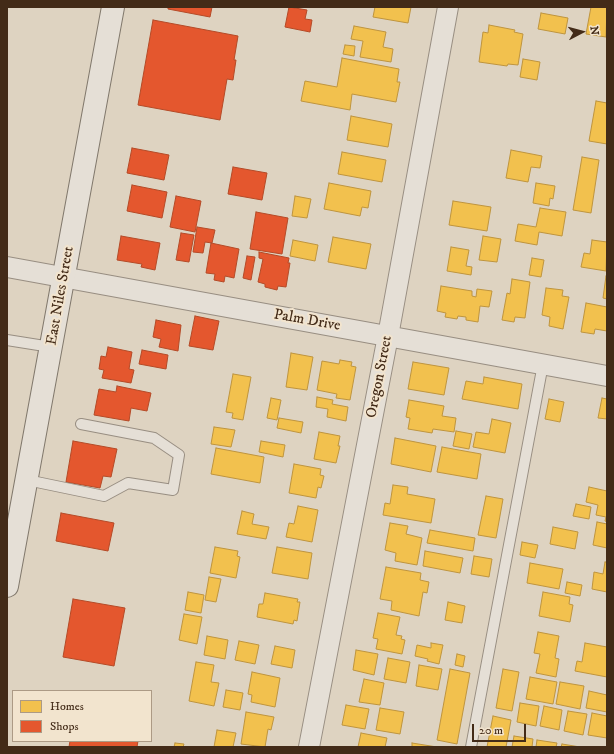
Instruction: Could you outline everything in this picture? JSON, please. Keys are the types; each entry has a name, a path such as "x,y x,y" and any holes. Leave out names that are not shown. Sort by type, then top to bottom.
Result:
{"main road":[{"name":"East Niles Street","path":"7,586 113,7"}],"street":[{"name":"Oregon Street","path":"308,747 388,336 448,7"},
{"name":"Palm Drive","path":"7,267 607,376"}],"lane":[{"path":"7,340 51,347"},
{"path":"471,747 543,364"},
{"path":"26,480 104,496 128,483 173,490 179,455 154,438 81,424"}],"building: Homes":[{"path":"375,7 411,7 408,23 373,17"},
{"path":"591,7 607,7 606,37 586,34"},
{"path":"541,13 568,18 565,34 538,29"},
{"path":"489,25 515,30 514,32 523,34 518,65 508,64 507,66 479,62 483,32 488,33"},
{"path":"354,26 386,32 383,47 393,49 391,62 360,57 363,41 351,39"},
{"path":"345,45 355,46 354,56 343,54"},
{"path":"342,58 399,69 397,82 400,82 396,102 352,94 350,110 301,101 305,81 337,87"},
{"path":"523,59 540,62 537,80 520,77"},
{"path":"596,101 607,103 607,144 589,141"},
{"path":"351,116 392,124 388,147 347,140"},
{"path":"511,150 542,156 540,168 531,167 528,182 506,178"},
{"path":"342,152 386,160 382,182 338,174"},
{"path":"582,157 599,160 591,213 573,210"},
{"path":"329,183 371,191 368,208 362,207 360,216 324,209"},
{"path":"536,183 555,186 553,199 550,198 549,206 533,203"},
{"path":"295,196 311,199 307,218 292,216"},
{"path":"453,201 491,207 487,231 449,225"},
{"path":"540,208 566,212 562,236 539,232 537,245 515,241 518,224 536,227"},
{"path":"483,236 501,239 497,262 479,260"},
{"path":"333,237 371,244 366,269 328,262"},
{"path":"293,240 318,245 315,261 290,256"},
{"path":"592,240 607,242 606,271 581,267 584,253 590,254"},
{"path":"451,247 469,250 466,266 472,267 471,275 447,271"},
{"path":"532,258 544,260 541,277 529,275"},
{"path":"607,276 607,299 603,298"},
{"path":"512,279 530,282 525,318 515,317 514,322 502,320 507,293 510,294"},
{"path":"441,286 472,291 472,296 476,297 477,289 492,291 489,307 480,306 478,322 466,320 466,317 458,316 457,319 445,317 446,313 437,311"},
{"path":"546,288 563,290 562,296 569,297 563,329 549,326 550,317 542,315"},
{"path":"586,303 607,307 607,331 595,329 594,334 581,332"},
{"path":"291,353 313,357 307,390 286,387"},
{"path":"340,360 352,362 351,366 356,367 350,400 336,398 337,394 317,390 322,361 339,364"},
{"path":"413,362 449,368 444,395 408,389"},
{"path":"233,374 251,377 243,420 232,418 233,413 226,412"},
{"path":"484,377 522,384 518,409 462,399 466,381 483,384"},
{"path":"317,397 333,400 332,404 348,407 346,421 327,417 328,409 316,407"},
{"path":"271,398 281,400 277,420 267,418"},
{"path":"602,398 607,399 607,419 598,418"},
{"path":"549,399 564,402 560,422 545,419"},
{"path":"409,400 444,406 442,416 456,418 454,432 433,429 432,433 408,429 410,418 406,417"},
{"path":"279,418 303,422 301,433 277,428"},
{"path":"492,419 511,423 505,453 473,447 476,432 489,434"},
{"path":"214,427 235,430 231,447 211,444"},
{"path":"456,431 472,434 469,449 453,446"},
{"path":"319,432 340,436 338,446 340,446 336,463 314,459"},
{"path":"395,438 436,446 431,472 391,464"},
{"path":"261,441 285,445 283,457 259,452"},
{"path":"442,447 481,454 477,479 437,472"},
{"path":"216,448 264,457 260,483 211,474"},
{"path":"294,464 321,469 320,475 324,476 321,488 318,487 316,498 289,493"},
{"path":"393,485 408,487 407,494 435,499 431,523 383,515 385,503 390,504"},
{"path":"589,487 607,491 607,522 605,521 606,517 596,515 598,505 586,502"},
{"path":"486,496 503,499 496,538 478,535"},
{"path":"576,504 591,507 589,519 573,516"},
{"path":"298,506 318,510 312,542 286,537 289,523 294,524"},
{"path":"242,511 254,514 252,524 269,527 266,539 237,534"},
{"path":"597,522 607,524 607,548 593,545"},
{"path":"390,523 408,526 406,534 422,538 417,565 395,561 396,553 385,550"},
{"path":"553,527 578,532 575,549 550,544"},
{"path":"430,530 475,538 473,551 427,543"},
{"path":"522,542 538,545 535,558 520,555"},
{"path":"215,547 238,551 237,556 240,557 236,578 210,573"},
{"path":"277,547 312,553 308,579 272,573"},
{"path":"425,551 463,558 460,573 423,566"},
{"path":"474,556 492,559 489,577 471,574"},
{"path":"605,562 607,562 607,592 592,589 594,572 603,574"},
{"path":"530,563 563,569 559,589 527,583"},
{"path":"386,567 421,573 420,580 429,582 427,593 423,592 419,616 391,610 392,601 380,599"},
{"path":"209,577 221,579 216,602 205,600"},
{"path":"567,582 582,585 580,596 565,593"},
{"path":"188,592 204,595 201,613 185,610"},
{"path":"543,592 570,597 569,604 573,605 570,622 539,616"},
{"path":"265,593 298,599 297,602 300,602 297,621 294,620 293,624 257,617 259,604 263,604"},
{"path":"448,602 465,606 462,623 445,620"},
{"path":"378,613 400,617 396,635 402,636 401,639 405,640 402,654 376,649 378,639 373,638"},
{"path":"184,614 202,617 197,644 179,640"},
{"path":"538,632 559,636 555,658 559,659 556,677 536,673 540,654 534,653"},
{"path":"207,636 228,640 225,659 204,655"},
{"path":"239,641 259,645 255,664 235,660"},
{"path":"431,643 443,645 439,664 427,661 428,659 415,656 417,645 431,648"},
{"path":"585,643 607,647 607,677 575,671 577,661 582,662"},
{"path":"275,646 295,650 292,668 271,664"},
{"path":"356,650 378,654 374,675 353,670"},
{"path":"457,654 465,656 463,667 455,665"},
{"path":"388,658 410,662 406,683 384,679"},
{"path":"196,662 214,665 211,682 219,683 214,706 189,701"},
{"path":"419,665 442,669 438,690 416,686"},
{"path":"450,669 470,673 457,744 437,740"},
{"path":"503,669 519,672 512,711 496,708"},
{"path":"252,672 280,678 275,707 251,702 252,695 248,694"},
{"path":"530,677 557,682 553,704 526,699"},
{"path":"364,679 384,683 380,705 359,702"},
{"path":"560,682 584,686 580,709 556,704"},
{"path":"226,690 243,693 240,710 223,707"},
{"path":"589,691 607,695 607,712 586,708"},
{"path":"520,703 539,706 536,726 517,722"},
{"path":"346,705 369,709 365,729 342,725"},
{"path":"544,706 562,710 559,730 540,726"},
{"path":"380,708 404,712 400,734 376,730"},
{"path":"568,711 587,714 583,735 564,731"},
{"path":"246,712 274,717 271,730 268,729 265,747 241,744"},
{"path":"592,713 607,716 607,738 588,735"},
{"path":"493,716 511,720 506,747 487,747"},
{"path":"217,730 236,733 233,747 214,747"},
{"path":"361,733 387,738 385,747 358,747"},
{"path":"514,736 533,739 532,747 512,747"},
{"path":"537,740 557,743 556,747 536,747"},
{"path":"175,743 184,744 183,747 174,747"},
{"path":"412,743 437,747 412,747"},
{"path":"562,744 580,747 561,747"}],"building: Shops":[{"path":"168,7 212,7 210,17 168,9"},
{"path":"289,7 307,10 305,19 312,20 310,32 285,27"},
{"path":"153,20 238,36 234,60 236,60 233,80 227,79 220,120 138,105"},
{"path":"132,148 169,155 164,180 127,173"},
{"path":"233,167 267,173 262,200 228,194"},
{"path":"132,185 167,192 162,218 127,211"},
{"path":"176,196 201,201 195,232 170,227"},
{"path":"256,212 288,218 282,254 250,249"},
{"path":"197,227 215,230 212,243 205,242 203,253 193,252"},
{"path":"181,233 194,235 189,262 176,260"},
{"path":"121,236 160,243 155,270 141,267 142,264 117,260"},
{"path":"211,243 239,249 234,278 225,276 224,282 214,280 215,274 206,273"},
{"path":"259,252 289,258 288,263 290,263 286,287 278,286 277,290 265,287 265,284 258,282 263,259 259,258"},
{"path":"247,256 255,257 251,280 243,278"},
{"path":"195,316 219,321 213,350 189,346"},
{"path":"156,320 181,325 178,351 159,347 161,339 153,337"},
{"path":"108,347 132,352 129,369 134,370 131,383 102,378 104,370 99,369 101,356 106,357"},
{"path":"142,350 168,355 166,369 139,364"},
{"path":"117,386 151,393 147,411 131,408 129,421 94,415 99,389 116,392"},
{"path":"73,441 117,449 111,477 103,476 100,488 66,482"},
{"path":"61,513 114,523 108,551 56,541"},
{"path":"73,599 125,608 114,666 63,657"},
{"path":"70,742 138,742 137,747 69,747"}]}
